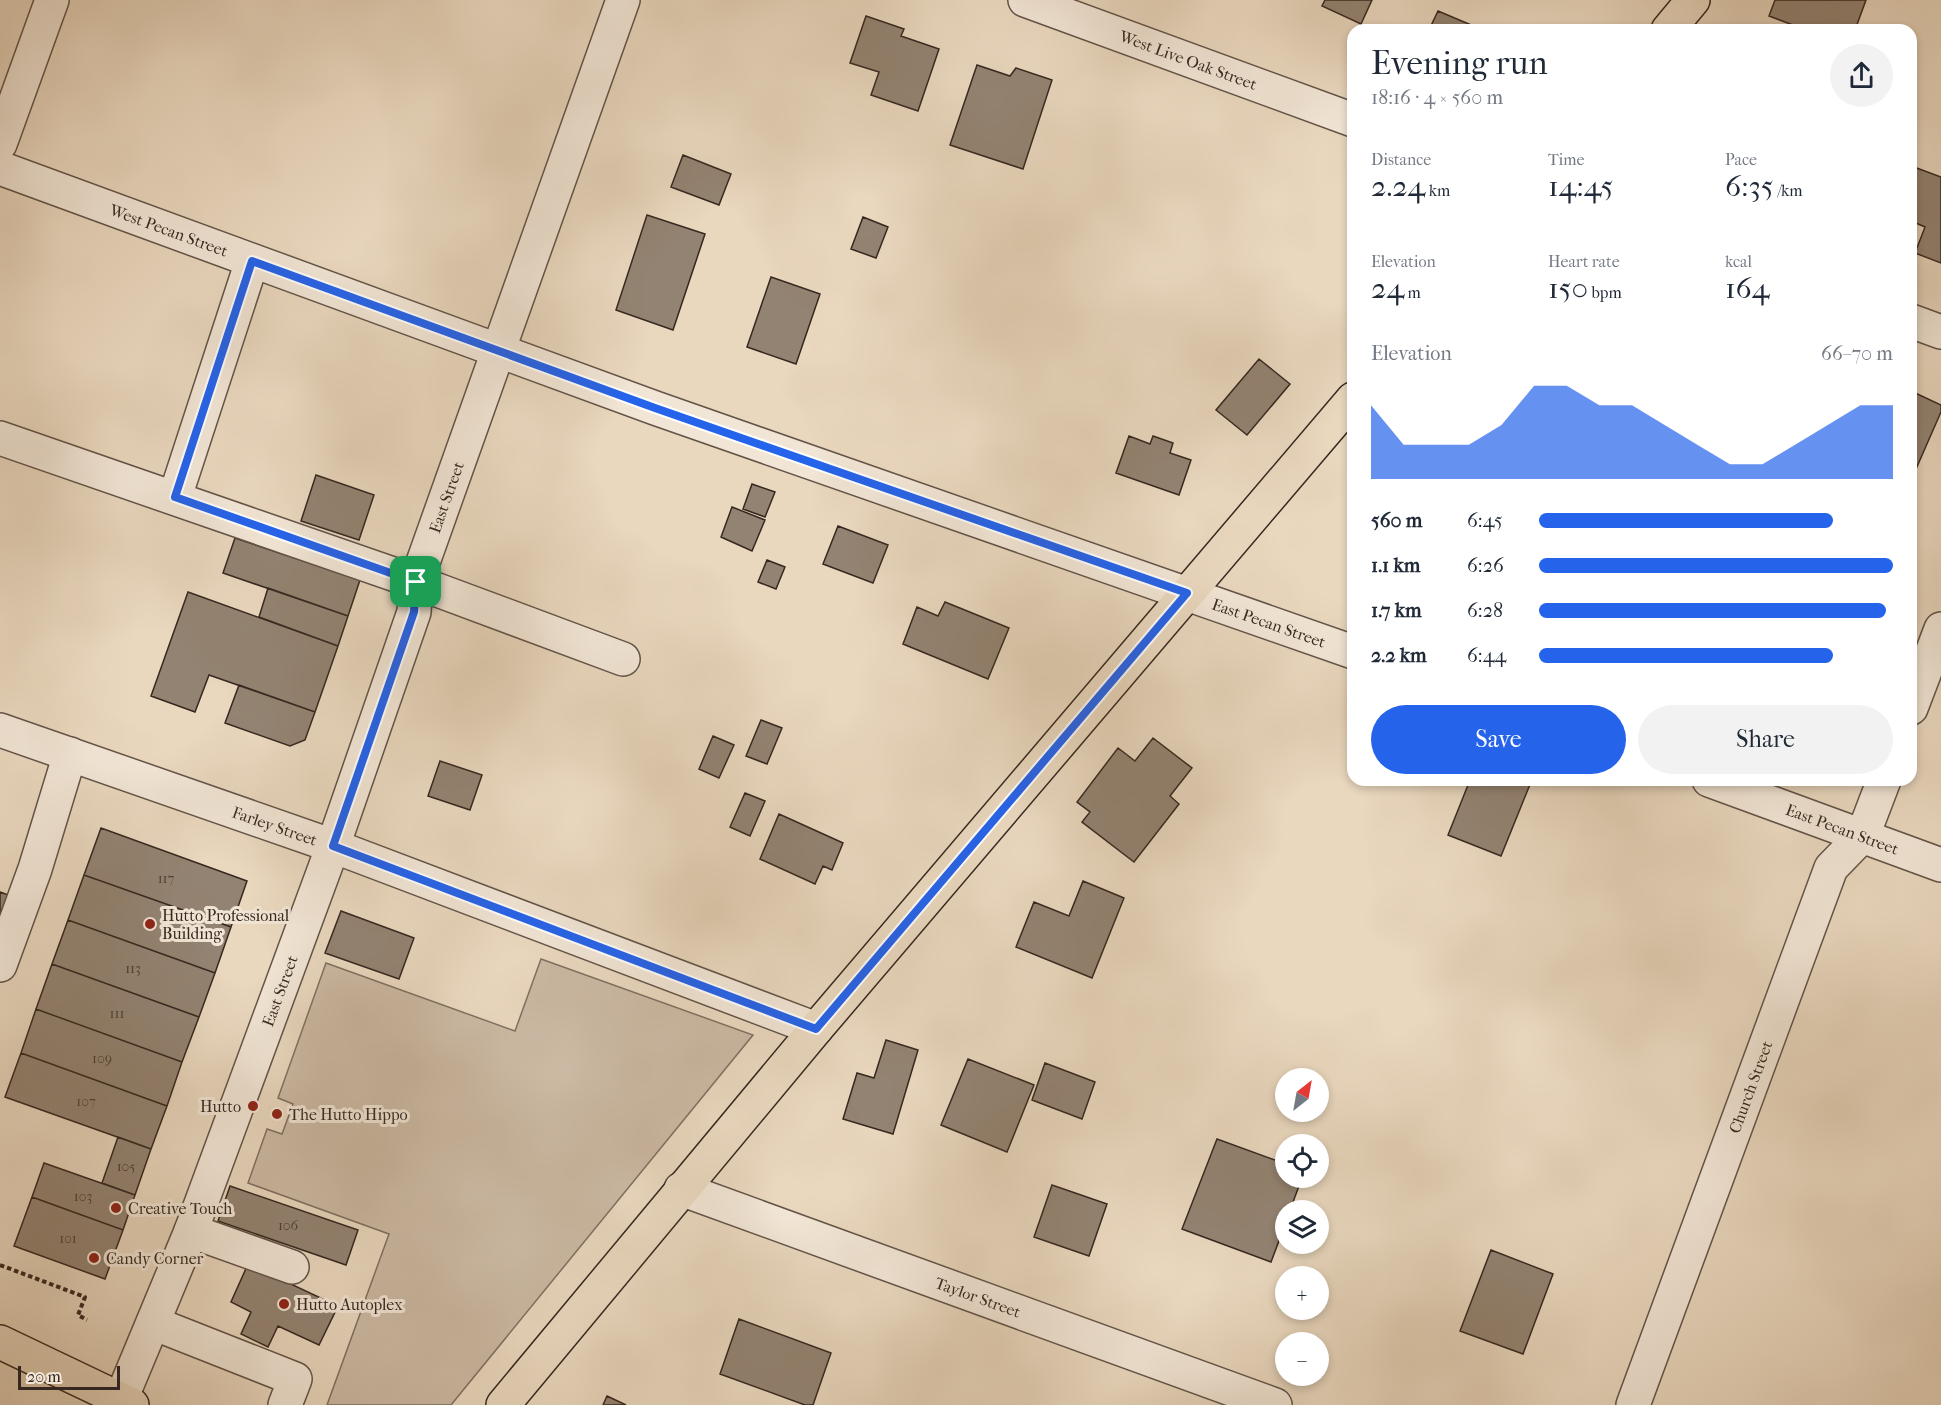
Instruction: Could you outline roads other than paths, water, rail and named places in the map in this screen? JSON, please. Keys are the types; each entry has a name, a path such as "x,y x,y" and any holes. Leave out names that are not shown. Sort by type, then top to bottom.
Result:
{"main road":[{"path":"1673,24 1694,0"},
{"path":"502,1405 816,1029 1347,406"},
{"path":"0,1342 127,1402"}],"street":[{"path":"0,144 52,0"},
{"name":"East Street","path":"127,1402 153,1323 191,1232 333,846 414,612 416,582 623,0"},
{"name":"West Live Oak Street","path":"1025,0 1347,118"},
{"name":"West Pecan Street","path":"0,168 655,408 1187,593"},
{"path":"175,497 252,261"},
{"path":"1917,323 1941,332"},
{"path":"0,438 416,582 623,659"},
{"name":"East Pecan Street","path":"1187,593 1347,650"},
{"path":"1917,692 1941,628"},
{"name":"Farley Street","path":"0,730 333,846 816,1029"},
{"path":"0,966 35,870 70,754"},
{"name":"East Pecan Street","path":"1726,786 1941,865"},
{"name":"Church Street","path":"1633,1405 1831,868 1863,835 1882,786"},
{"name":"Taylor Street","path":"681,1189 1275,1405"},
{"path":"191,1232 292,1267"},
{"path":"153,1323 295,1379 285,1405"}],"place":[{"name":"Hutto Professional Building","path":"150,924"},
{"name":"Hutto","path":"253,1106"},
{"name":"The Hutto Hippo","path":"277,1114"},
{"name":"Creative Touch","path":"116,1208"},
{"name":"Candy Corner","path":"94,1258"},
{"name":"Hutto Autoplex","path":"284,1304"}]}
